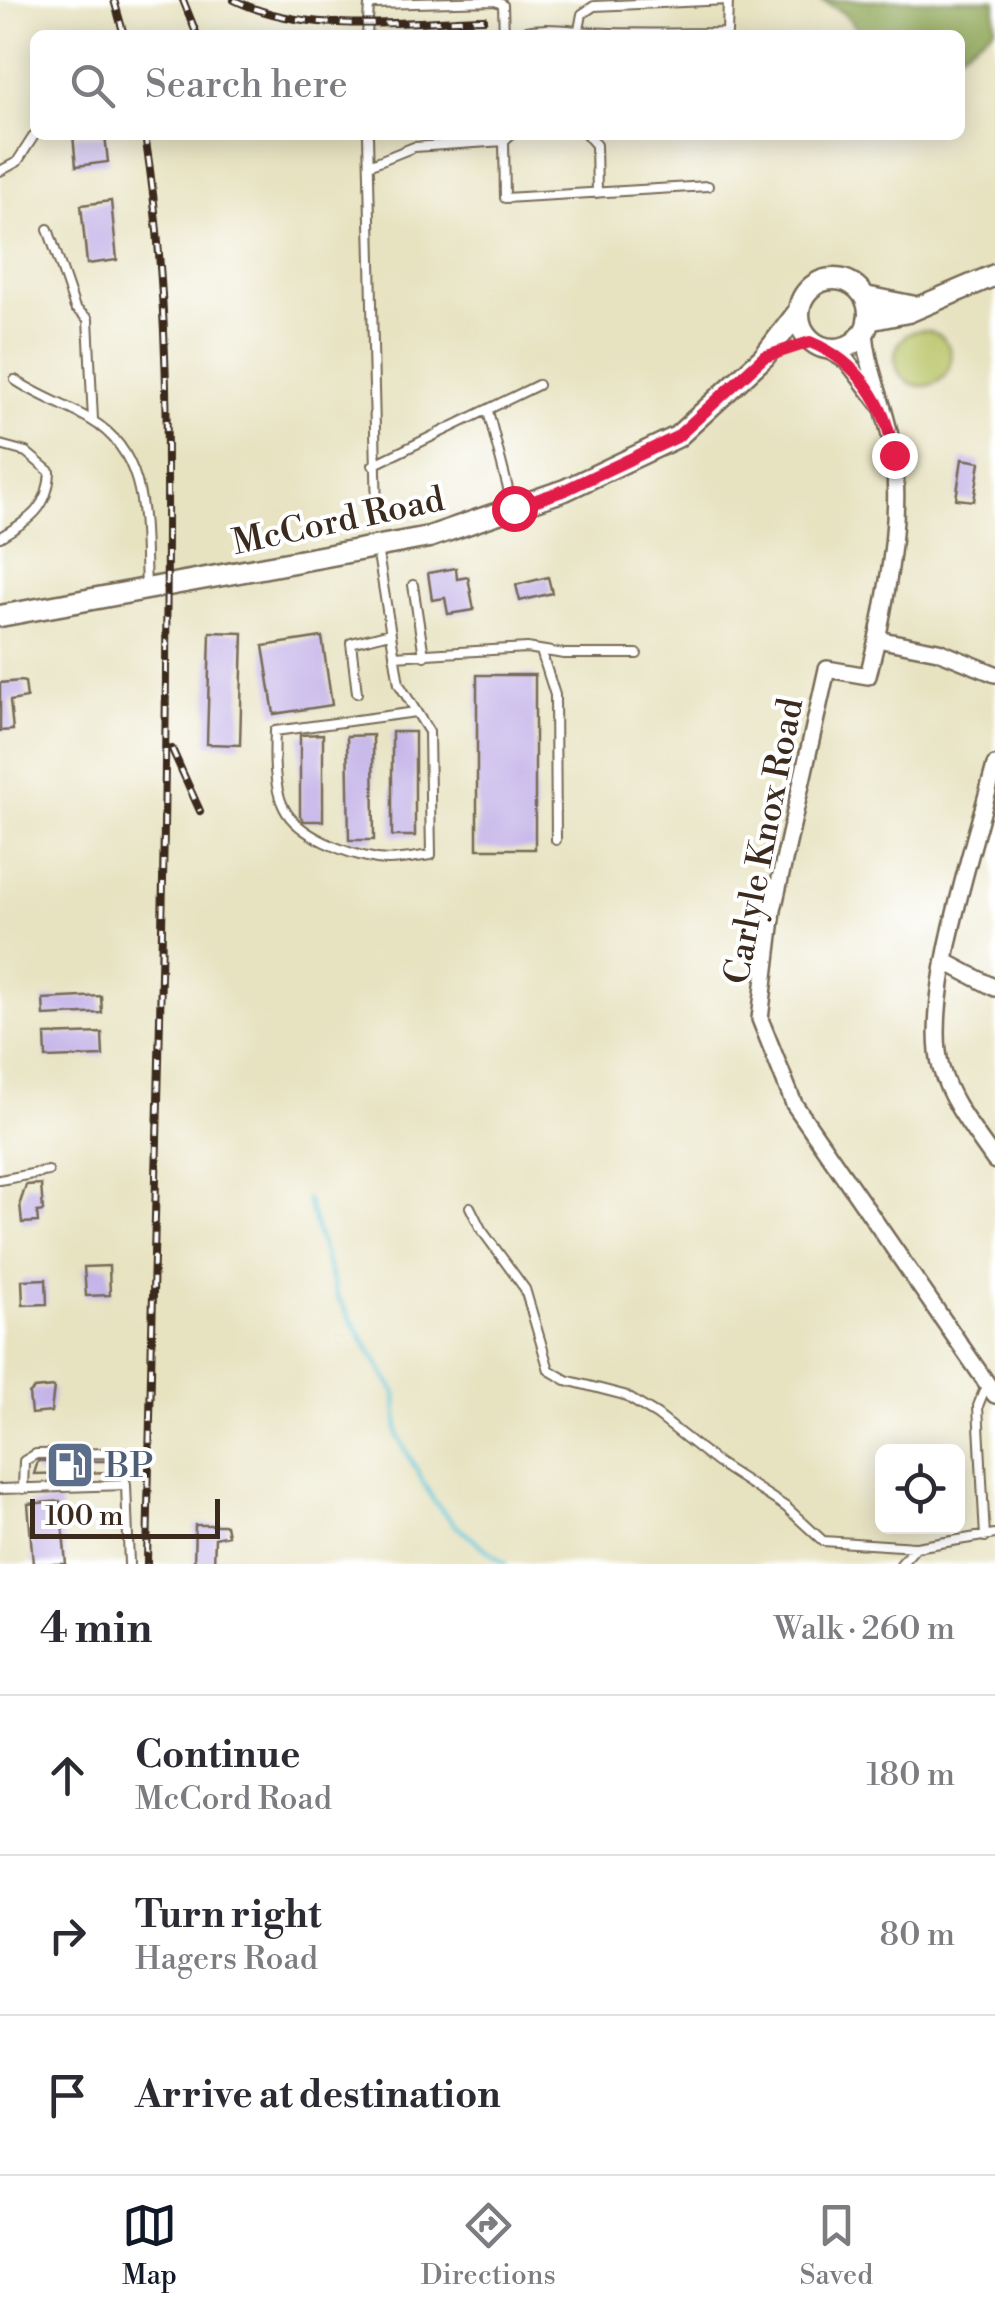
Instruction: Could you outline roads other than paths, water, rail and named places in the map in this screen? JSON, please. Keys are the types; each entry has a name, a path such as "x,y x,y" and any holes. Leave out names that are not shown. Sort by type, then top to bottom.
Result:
{"street":[{"name":"McCord Road","path":"764,357 817,345 843,348 867,325 957,294 995,275"},
{"name":"McCord Road","path":"0,616 377,548 429,536 514,508 565,490 677,437 764,357 799,311 807,292 824,281 849,282 865,298 916,307"},
{"path":"865,298 867,360 894,455 886,595 877,639 938,651 995,674"},
{"path":"799,311 802,330 817,345 847,361 879,403"},
{"name":"Carlyle Knox Road","path":"877,639 868,676 827,668 773,910 760,1019 794,1104 991,1389"},
{"path":"995,766 935,1017 938,1058 952,1098 995,1161"},
{"path":"946,962 995,988"}],"lane":[{"path":"367,30 369,6 374,4 496,0 502,5 506,30"},
{"path":"579,30 582,14 594,6 728,0 726,30"},
{"path":"523,30 549,30"},
{"path":"0,171 17,162 31,140"},
{"path":"368,140 377,514"},
{"path":"369,165 414,148 488,140"},
{"path":"507,140 504,198 708,186"},
{"path":"592,140 596,144 597,193"},
{"path":"48,229 75,308 88,319 93,420"},
{"path":"16,380 44,400 93,420 133,460 143,520 146,592"},
{"path":"373,466 538,384"},
{"path":"488,411 514,508"},
{"path":"0,445 26,452 50,472 49,494 37,516 0,537"},
{"path":"377,548 399,684 429,732 431,855 380,860 346,851 292,820 282,805 274,758 275,732 416,712"},
{"path":"413,586 424,656"},
{"path":"357,693 351,643 390,633"},
{"path":"394,656 526,648 637,654"},
{"path":"541,651 555,695 556,840"},
{"path":"0,1180 48,1171"},
{"path":"470,1207 480,1229 525,1289 548,1370 566,1380 624,1395 658,1415 718,1464 786,1507 823,1541 916,1548 995,1534"},
{"path":"984,1537 978,1406 991,1389"},
{"path":"23,1489 24,1461 36,1454 119,1453 126,1485 129,1564"},
{"path":"0,1489 126,1485"},
{"path":"901,1564 916,1548"}],"waterway":[{"path":"307,1199 337,1296 396,1394 398,1436 433,1500 456,1526 505,1564"}],"railway":[{"path":"114,0 123,30"},
{"path":"183,0 195,30"},
{"path":"234,0 263,11 325,22 484,19"},
{"path":"146,140 160,269 167,469 163,894 147,1564"},
{"path":"172,749 200,811"}],"place":[{"name":"BP","path":"70,1465"}]}
